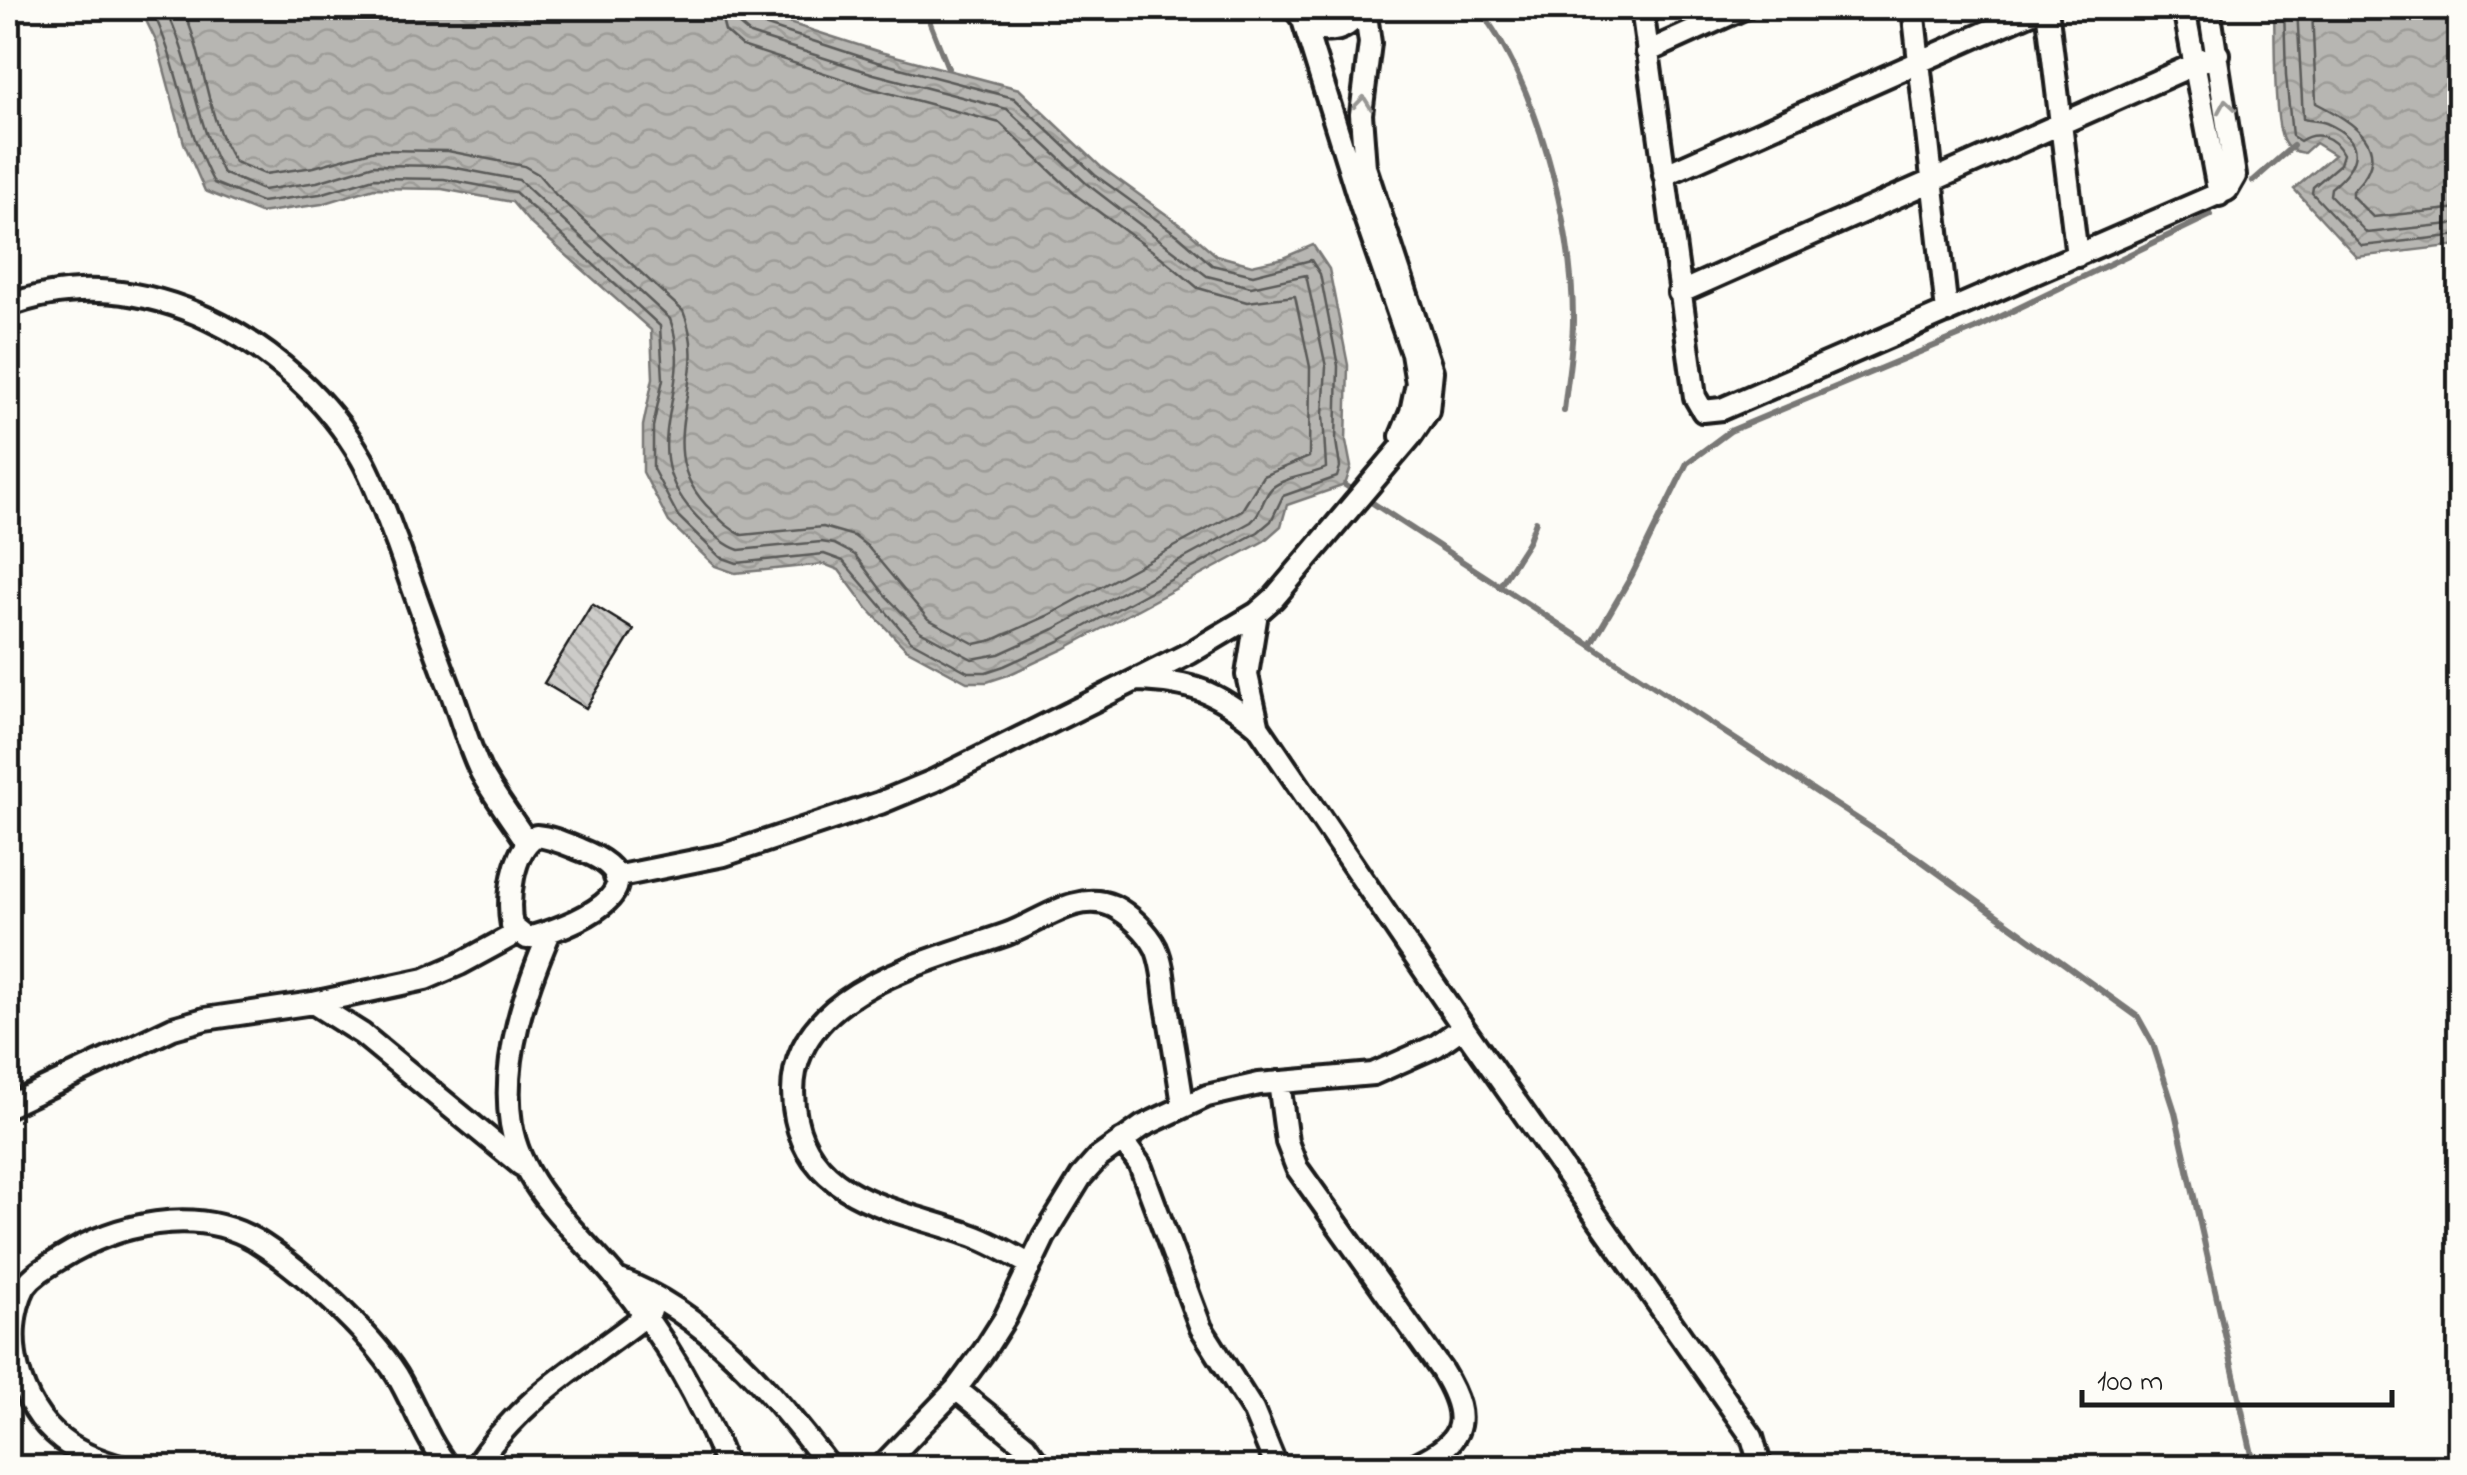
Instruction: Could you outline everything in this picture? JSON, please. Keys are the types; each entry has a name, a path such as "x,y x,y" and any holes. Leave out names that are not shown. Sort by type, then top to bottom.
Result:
{"street":[{"path":"1298,14 1324,31 1339,30 1363,8"},
{"path":"615,877 724,856 933,781 1136,680 1257,613 1274,598 1428,411 1432,371 1365,167 1361,114 1370,43 1363,8"},
{"path":"1642,8 1679,293 1695,397 1703,411 1722,409 2218,195 2233,184 2235,176 2209,8"},
{"path":"1647,52 1744,8"},
{"path":"1912,8 1947,312"},
{"path":"1664,175 2044,8 2077,256"},
{"path":"2184,8 2218,195"},
{"path":"1298,14 1415,368 1417,382 1411,412 1392,456"},
{"path":"1679,293 2218,54"},
{"path":"8,306 75,292 116,292 179,304 245,340 320,403 351,440 377,488 476,760 527,842"},
{"path":"1257,613 1247,675 1258,726 1463,1027 1752,1437 1760,1468"},
{"path":"1136,680 1200,688 1218,696 1258,726"},
{"path":"536,836 589,853 611,868 615,877 610,898 602,908 527,938 512,926 510,903 521,850 536,836"},
{"path":"1029,1264 972,1235 852,1195 817,1164 802,1137 793,1092 800,1061 823,1019 864,988 894,974 1010,934 1078,903 1100,902 1128,916 1157,950 1183,1105"},
{"path":"526,1170 510,1122 511,1074 528,986 550,932"},
{"path":"8,1106 174,1028 425,979 516,933"},
{"path":"313,1003 362,1034 526,1170 644,1316 701,1405 727,1468"},
{"path":"880,1468 956,1389 1006,1318 1029,1264 1090,1165 1122,1140 1183,1105 1232,1090 1372,1074 1436,1046 1463,1027"},
{"path":"1280,1082 1287,1142 1296,1168 1453,1391 1460,1424 1452,1442 1436,1456 1408,1468"},
{"path":"1122,1140 1140,1165 1201,1328 1253,1410 1278,1468"},
{"path":"124,1468 71,1446 37,1414 16,1374 8,1330 23,1288 60,1258 123,1230 180,1221 237,1232 297,1270 393,1370 449,1468"},
{"path":"617,1280 664,1300 751,1375 830,1468"},
{"path":"474,1468 505,1424 523,1407 572,1366 664,1300"},
{"path":"956,1389 1025,1445 1042,1468"}],"water":[{"path":"140,8 742,8 880,52 1019,89 1101,167 1216,255 1252,265 1283,258 1313,245 1329,269 1348,365 1346,441 1351,467 1345,485 1287,505 1281,526 1264,541 1064,649 1008,675 987,682 967,682 906,649 867,608 839,570 824,564 735,573 715,566 669,522 643,472 643,426 653,378 651,330 529,222 512,202 442,189 374,188 322,204 260,213 205,191 184,143 157,43"},
{"path":"2274,8 2459,8 2459,245 2357,257 2294,189 2334,155 2315,143 2304,153 2290,149 2284,142 2276,98"}],"building":[{"path":"592,604 634,630 586,708 544,683"}],"waterway":[{"path":"931,8 930,23 948,68"},
{"path":"1478,8 1518,75 1548,156 1558,199 1573,319 1564,411"},
{"path":"2253,181 2293,146"},
{"path":"1591,645 1632,575 1687,463 1730,431 1975,329 2211,215"},
{"path":"1345,485 1916,857 2138,1017 2153,1044 2175,1112 2255,1468"},
{"path":"1499,587 1528,542 1536,521"}]}
